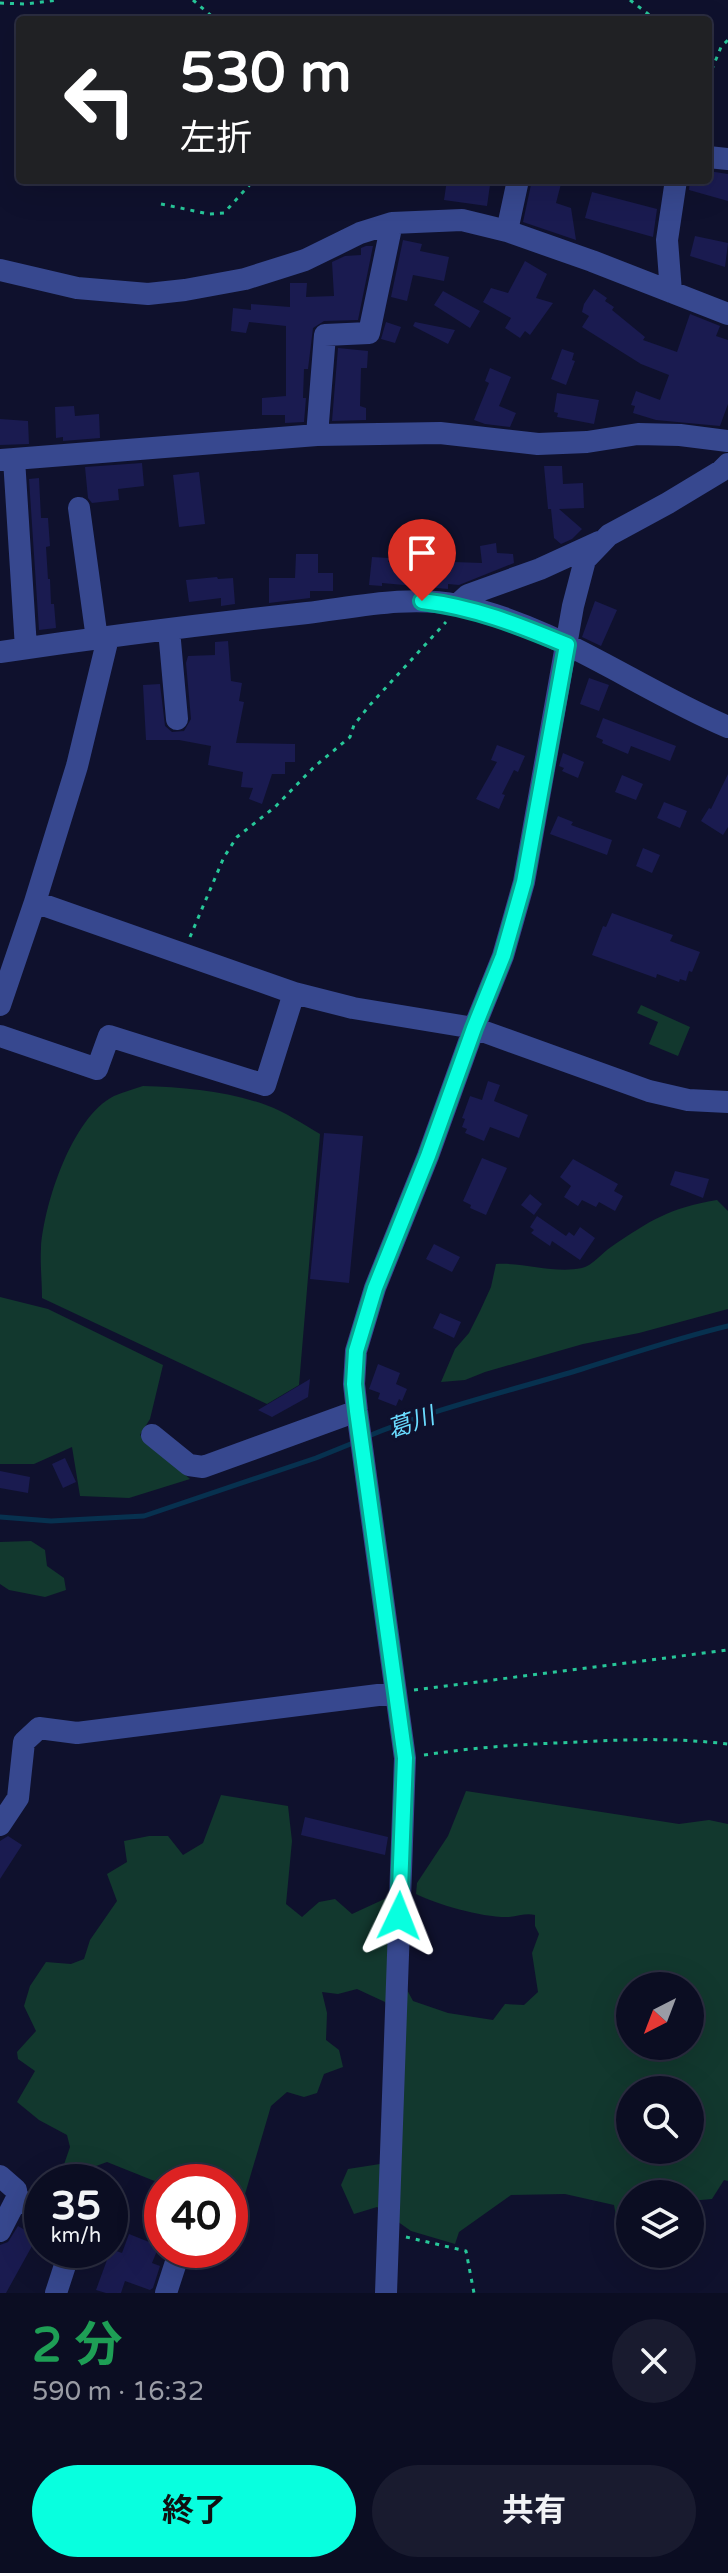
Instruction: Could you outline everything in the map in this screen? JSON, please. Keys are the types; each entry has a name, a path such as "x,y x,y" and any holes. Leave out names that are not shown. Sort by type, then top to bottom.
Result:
{"street":[{"path":"507,231 517,184"},
{"path":"671,292 667,240 675,184"},
{"path":"0,270 77,288 148,294 185,290 245,279 305,260 360,233 392,223 462,220 507,231 728,314"},
{"path":"317,435 325,335 369,333 392,223"},
{"path":"26,648 7,460 317,435 440,433 538,444 587,442 638,434 728,441"},
{"path":"457,605 468,595 540,569 600,542 728,464"},
{"path":"0,1005 77,766 102,638 79,508"},
{"path":"386,2293 405,1758 357,1415 354,1384 356,1351 371,1301 503,956 524,882 573,606 583,567 600,542"},
{"path":"0,652 257,618 422,601 488,613 567,645 649,690 728,727"},
{"path":"169,630 177,719"},
{"path":"35,902 294,993 353,1008 474,1028 649,1091 688,1100 728,1102"},
{"path":"0,1036 97,1069 109,1036 265,1085 294,993"},
{"path":"152,1435 189,1465 203,1467 357,1415"},
{"path":"0,1825 18,1798 24,1742 39,1728 77,1733 394,1693"},
{"path":"0,2176 16,2190 17,2198 0,2231"},
{"path":"17,2198 24,2202"},
{"path":"56,2293 64,2268"},
{"path":"166,2293 174,2268"}],"path":[{"path":"0,3 58,0"},
{"path":"193,0 211,16"},
{"path":"630,0 651,16"},
{"path":"712,69 721,47 728,40"},
{"path":"161,204 209,214 224,213 250,184"},
{"path":"183,953 224,857 237,837 275,807 314,767 350,737 354,725 369,706 445,625 457,605"},
{"path":"394,1693 728,1650"},
{"path":"405,1758 481,1746 663,1740 728,1744"},
{"path":"389,2233 466,2251 474,2293"}],"green space":[{"path":"641,1005 690,1027 678,1056 649,1044 658,1022 637,1013"},
{"path":"143,1086 205,1091 251,1100 280,1111 320,1134 299,1385 267,1404 42,1298 43,1230 54,1186 73,1142 99,1107 114,1096"},
{"path":"717,1200 728,1211 728,1309 639,1333 583,1344 465,1380 441,1382 455,1349 469,1333 480,1311 491,1287 496,1264 561,1270 582,1268 649,1222 686,1207"},
{"path":"0,1297 48,1309 163,1365 150,1419 140,1435 190,1479 129,1498 80,1496 72,1447 34,1464 0,1464"},
{"path":"31,1541 45,1550 47,1566 64,1578 66,1590 45,1597 9,1590 0,1584 0,1542"},
{"path":"466,1791 679,1824 709,1820 728,1824 728,2181 724,2180 712,2199 704,2200 704,2180 616,2180 616,2216 614,2205 565,2194 511,2195 459,2232 455,2244 411,2231 377,2207 354,2214 341,2185 348,2169 380,2164 403,2047 385,2002 357,1989 338,1994 322,1992 327,2013 326,2040 339,2050 343,2067 324,2074 317,2093 304,2097 287,2092 271,2106 248,2184 248,2164 144,2164 144,2177 128,2170 128,2164 64,2164 70,2147 67,2135 39,2120 17,2102 35,2071 18,2059 17,2052 36,2031 24,2006 30,1986 46,1962 71,1964 84,1959 90,1940 117,1901 107,1874 127,1862 124,1841 168,1836 183,1855 203,1843 221,1795 288,1806 292,1841 286,1904 302,1917 319,1902 335,1899 352,1914 391,1896 405,1986 413,2001 448,2013 493,2020 505,2004 524,2005 538,1992 532,1953 539,1934 535,1915 509,1917 474,1913 416,1894 417,1883 448,1836"}],"building":[{"path":"712,172 728,174 728,201 689,190 690,184 712,184"},
{"path":"446,184 490,185 487,206 444,200"},
{"path":"531,184 561,184 556,203 571,208 576,240 523,222"},
{"path":"592,192 657,209 653,237 585,218"},
{"path":"695,236 728,243 725,267 690,256"},
{"path":"403,240 422,244 420,251 449,257 444,281 413,275 407,301 391,297"},
{"path":"373,246 358,320 324,321 313,328 308,369 304,369 304,422 285,423 285,415 262,415 262,398 286,396 286,326 249,322 246,333 231,331 233,308 251,310 251,304 290,307 290,283 307,283 306,297 334,296 332,262 345,256 361,255 361,248"},
{"path":"525,261 547,274 536,298 553,303 530,335 525,331 520,338 505,328 511,318 483,302 491,288 508,293"},
{"path":"594,289 607,298 605,301 614,307 612,310 645,337 643,340 677,352 690,314 720,326 716,336 728,340 728,404 720,426 656,420 633,413 635,406 631,405 636,391 660,400 669,375 641,364 582,327 589,316 582,312 584,304"},
{"path":"443,291 480,311 470,328 434,305"},
{"path":"386,322 401,327 395,343 381,339"},
{"path":"415,322 455,330 448,344 413,326"},
{"path":"338,348 368,351 367,368 361,368 360,406 366,408 366,420 332,421"},
{"path":"562,349 574,353 572,360 575,361 566,385 551,379"},
{"path":"490,368 511,377 499,406 516,413 510,427 474,420 489,383 485,381"},
{"path":"557,393 599,400 594,424 557,417 558,413 554,412"},
{"path":"74,406 75,416 99,414 100,438 63,441 63,437 56,438 55,407"},
{"path":"0,419 28,421 29,444 0,445"},
{"path":"142,463 144,486 118,489 119,500 92,503 88,498 85,467"},
{"path":"544,466 562,466 563,484 583,483 584,508 559,509 582,529 561,544 554,538"},
{"path":"199,472 205,524 179,527 173,475"},
{"path":"39,478 41,518 48,518 48,579 56,628 39,630 29,479"},
{"path":"496,543 497,553 513,554 514,563 459,585 448,584 448,589 382,583 382,586 369,585 372,557 389,558 388,562 452,568 453,562 482,563 480,546"},
{"path":"296,554 318,554 318,573 333,573 333,591 310,591 310,598 269,603 269,578 295,578"},
{"path":"233,578 235,604 221,606 221,598 189,602 186,580"},
{"path":"595,601 617,610 601,646 582,637"},
{"path":"228,641 231,681 242,683 239,701 244,702 236,743 295,744 295,762 285,762 285,774 272,774 262,804 249,799 253,788 241,787 243,772 208,765 211,746 179,740 146,740 143,685 160,684 165,726 172,732 184,731 191,719 188,656 215,655 215,642"},
{"path":"589,678 609,685 599,711 580,704"},
{"path":"603,718 676,746 670,761 631,746 628,754 602,743 603,740 596,737"},
{"path":"497,745 525,756 502,794 505,795 499,809 476,799 497,762 491,760"},
{"path":"563,753 584,762 578,778 562,771 564,768 559,766"},
{"path":"728,774 728,827 723,835 701,821 711,809"},
{"path":"622,775 643,784 636,800 615,792"},
{"path":"664,802 687,811 680,828 657,818"},
{"path":"558,816 573,822 571,825 612,840 607,855 550,834"},
{"path":"643,848 660,855 652,873 636,866"},
{"path":"612,913 673,935 670,941 700,952 686,981 680,979 679,982 657,974 656,978 592,955 603,926 606,927"},
{"path":"488,1081 500,1085 494,1101 528,1115 519,1138 490,1127 484,1141 465,1133 467,1129 462,1127 465,1119 462,1118 470,1096 482,1100"},
{"path":"324,1133 363,1136 349,1283 310,1279"},
{"path":"482,1158 507,1168 486,1215 463,1201"},
{"path":"573,1159 618,1184 614,1191 623,1196 615,1211 599,1202 596,1207 582,1200 578,1206 564,1197 571,1186 560,1177"},
{"path":"675,1171 709,1179 703,1198 670,1185"},
{"path":"530,1194 542,1204 534,1215 521,1205"},
{"path":"537,1216 566,1236 569,1232 574,1236 580,1227 595,1238 580,1260 552,1241 550,1246 531,1233 534,1230 530,1227"},
{"path":"434,1244 460,1257 452,1272 426,1259"},
{"path":"440,1313 461,1322 454,1338 433,1328"},
{"path":"378,1364 400,1373 396,1384 407,1389 396,1406 378,1399 380,1393 369,1389"},
{"path":"310,1379 308,1397 272,1417 258,1410"},
{"path":"65,1458 76,1482 63,1488 52,1464"},
{"path":"0,1471 30,1477 28,1493 0,1488"},
{"path":"305,1817 388,1837 385,1855 301,1835"},
{"path":"8,1836 22,1845 0,1879 0,1841"},
{"path":"18,2226 24,2229 24,2260 6,2293 0,2293 0,2245 8,2242"},
{"path":"129,2234 144,2240 144,2268 159,2268 153,2288 150,2290 125,2281 121,2293 96,2290 104,2268 128,2268"}],"waterway":[{"name":"葛川","path":"366,1437 446,1409 728,1326"},
{"name":"葛川","path":"0,1517 51,1521 144,1516 353,1443"}],"route":[{"path":"399,1916 405,1758 357,1411 354,1384 356,1351 375,1288 503,956 524,882 567,645 488,613 422,601"}]}
